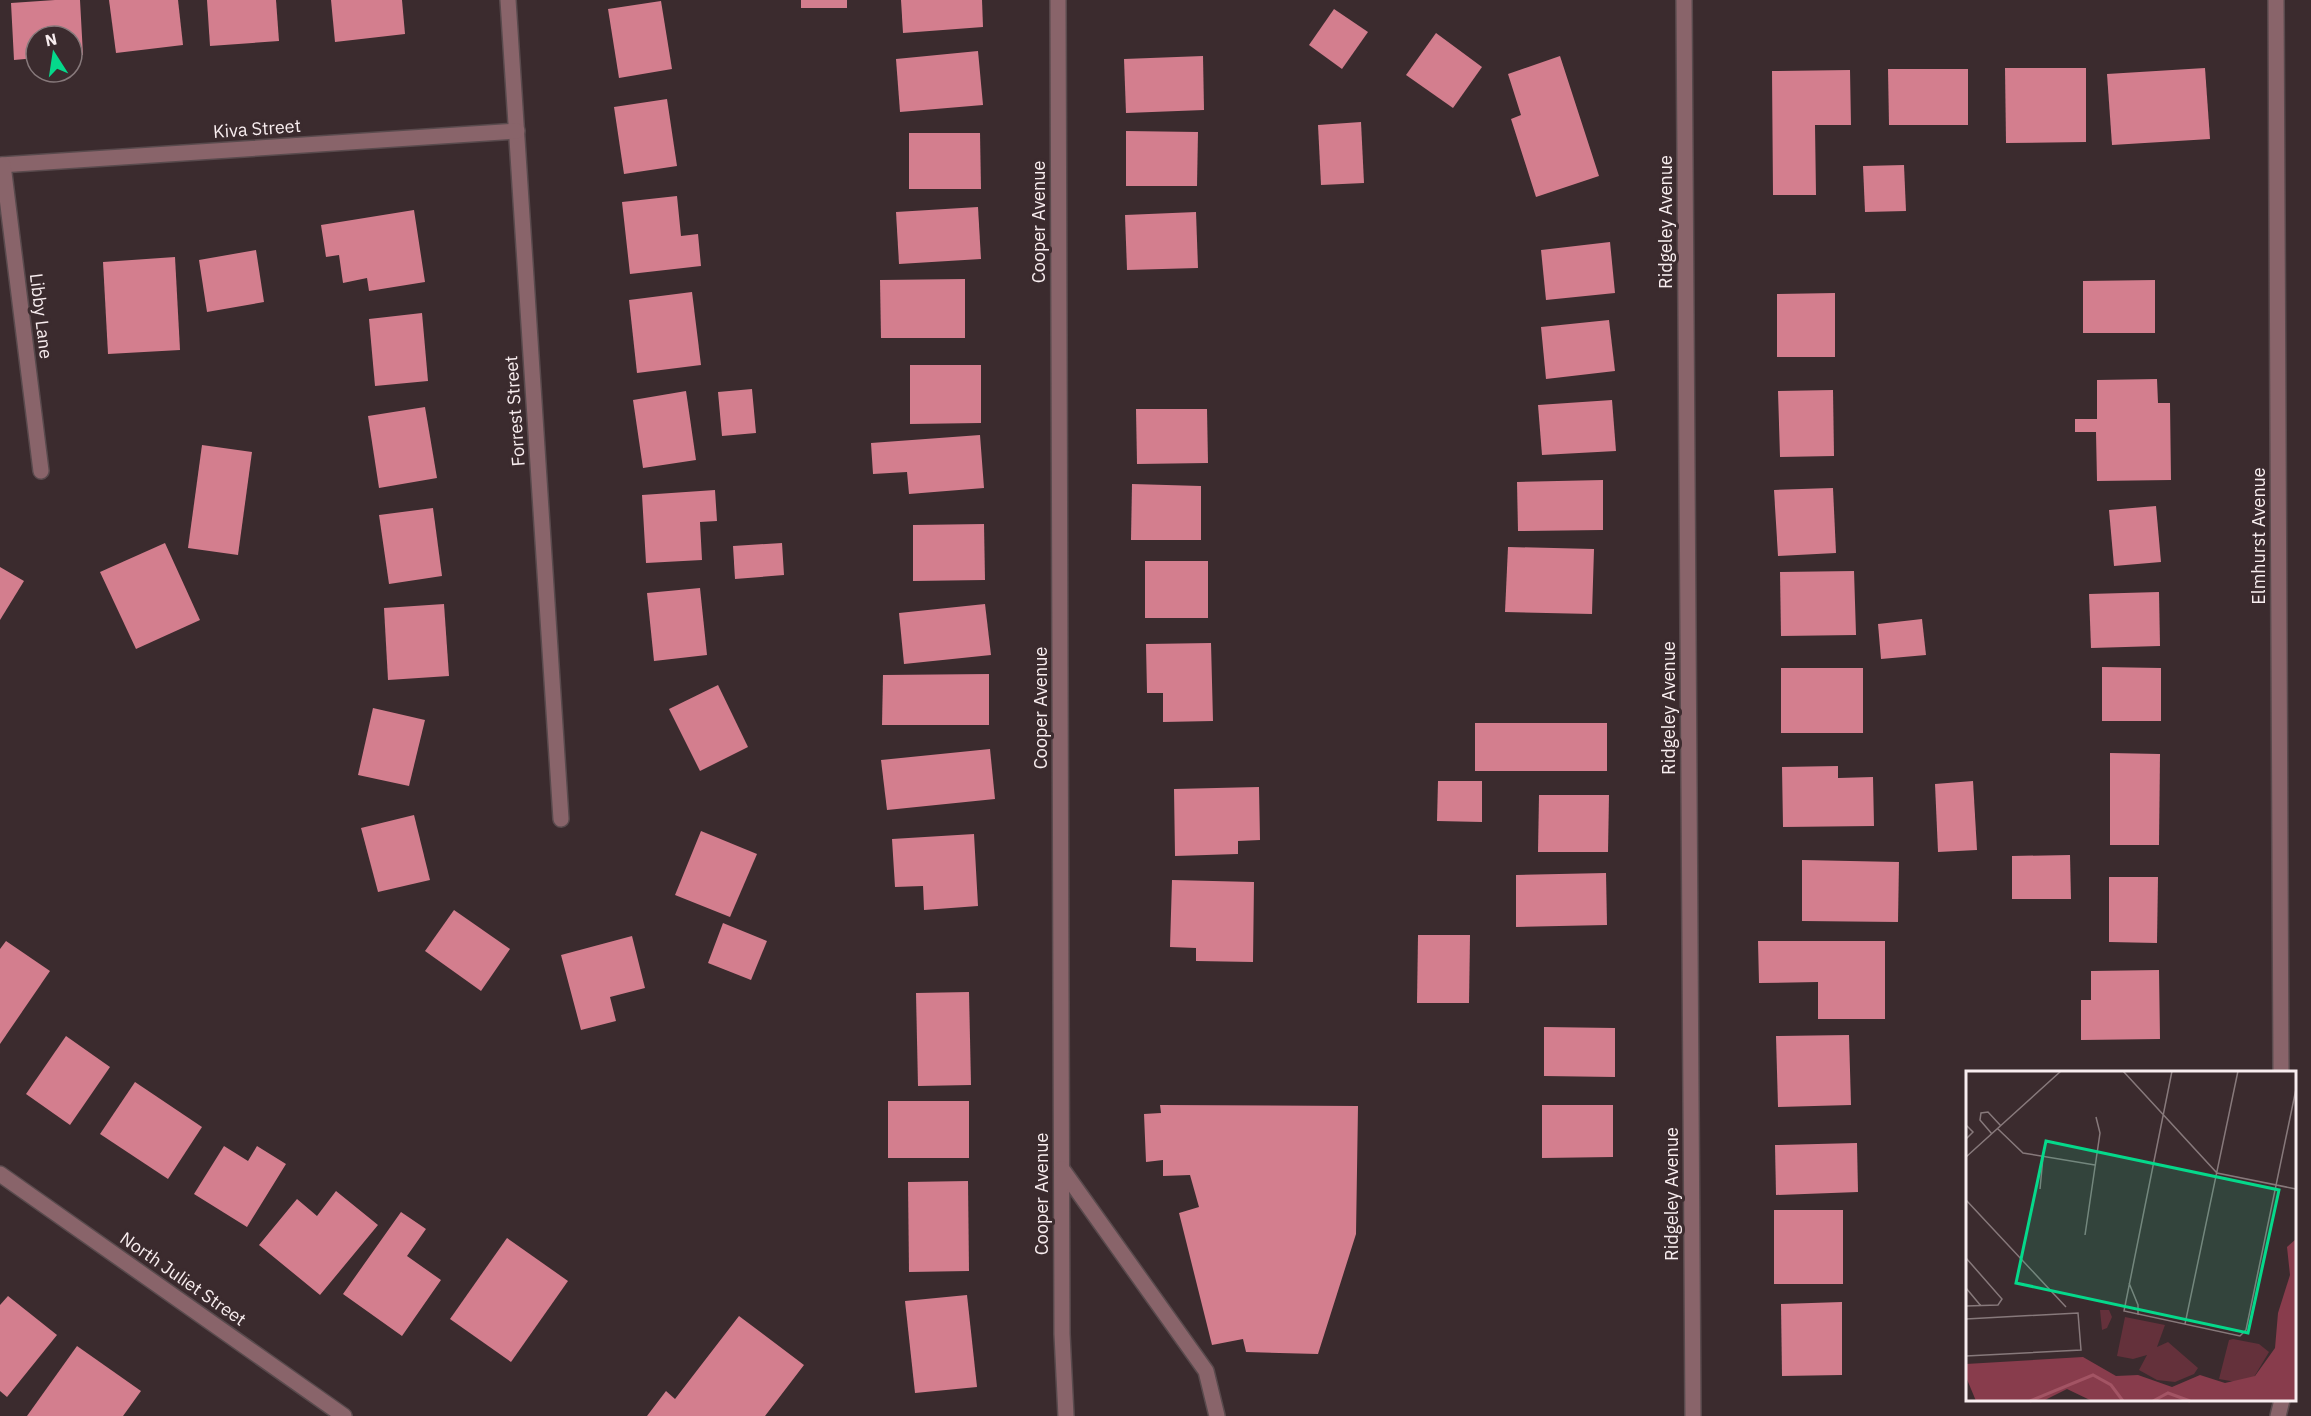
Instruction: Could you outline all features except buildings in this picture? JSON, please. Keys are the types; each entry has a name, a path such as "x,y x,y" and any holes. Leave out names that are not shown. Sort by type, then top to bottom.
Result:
{"street":[{"name":"Forrest Street","path":"508,0 561,819"},
{"name":"Cooper Avenue","path":"1058,0 1062,1334 1066,1416"},
{"name":"Ridgeley Avenue","path":"1684,0 1693,1416"},
{"name":"Elmhurst Avenue","path":"2276,0 2282,1071"},
{"name":"Kiva Street","path":"1,165 517,131"},
{"name":"Libby Lane","path":"1,165 41,471"},
{"path":"1062,1169 1206,1371 1217,1416"},
{"name":"North Juliet Street","path":"0,1174 344,1416"},
{"path":"2278,1416 2282,1401"}]}
